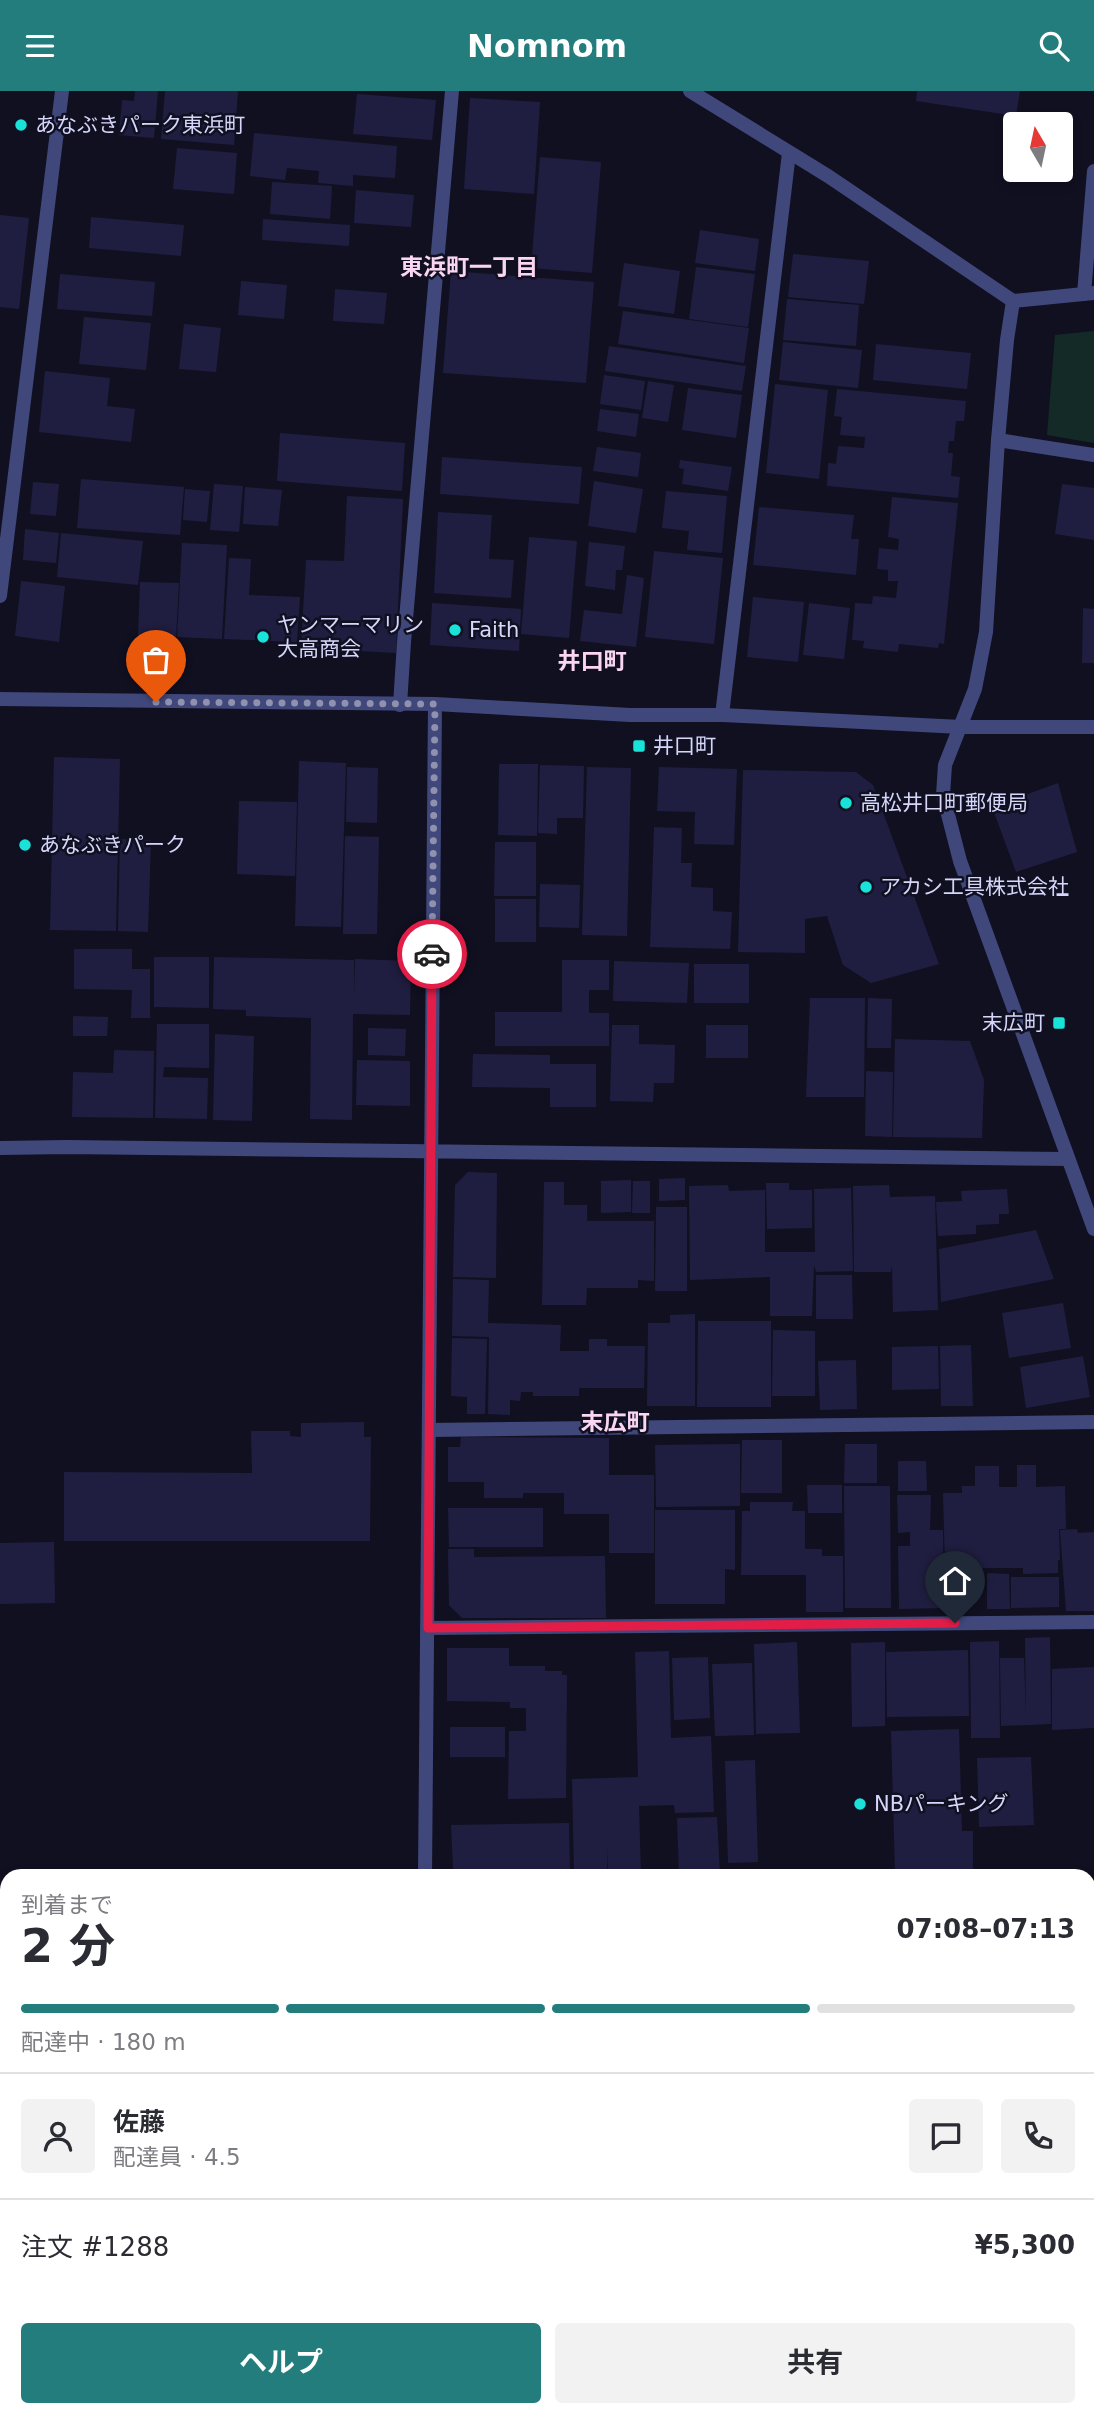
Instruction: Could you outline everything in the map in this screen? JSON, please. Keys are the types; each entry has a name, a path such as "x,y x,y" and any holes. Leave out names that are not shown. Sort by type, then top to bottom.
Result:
{"street":[{"path":"0,596 62,91"},
{"path":"400,705 452,91"},
{"path":"693,92 828,176 1013,301 1089,294 1094,171"},
{"path":"722,715 789,153"},
{"path":"1013,301 998,440 986,632 975,689 945,765 943,795 960,862 1094,1229"},
{"path":"998,440 1094,455"},
{"path":"0,699 435,704 630,715 722,715 961,727 1094,727"},
{"path":"425,1869 435,704"},
{"path":"0,1148 1068,1159"},
{"path":"429,1430 1094,1422"},
{"path":"428,1628 1094,1622"}],"green space":[{"path":"1094,331 1094,443 1047,435 1055,335"}],"building":[{"path":"135,91 158,91 154,138 119,135 122,100 134,101"},
{"path":"165,91 238,91 234,145 161,139"},
{"path":"917,91 1020,91 1017,112 1003,114 916,101"},
{"path":"357,94 436,100 432,140 353,134"},
{"path":"470,98 540,102 534,194 464,189"},
{"path":"254,133 397,146 395,178 353,175 353,186 318,183 319,171 287,168 285,180 250,176"},
{"path":"177,148 237,153 234,194 173,189"},
{"path":"540,157 601,162 592,273 531,268"},
{"path":"272,182 332,186 330,219 270,214"},
{"path":"356,190 414,195 411,227 354,223"},
{"path":"0,215 29,218 19,309 0,307"},
{"path":"91,217 184,225 181,256 89,248"},
{"path":"263,219 350,225 349,246 262,240"},
{"path":"700,230 759,239 755,271 695,263"},
{"path":"793,254 869,261 864,304 788,297"},
{"path":"624,263 680,271 674,314 618,306"},
{"path":"696,267 755,274 748,327 689,319"},
{"path":"451,271 594,282 586,383 443,373"},
{"path":"60,274 155,282 152,316 57,309"},
{"path":"241,281 287,285 284,319 238,315"},
{"path":"335,289 387,293 384,324 333,321"},
{"path":"787,299 859,305 856,346 783,340"},
{"path":"623,311 749,328 744,363 618,344"},
{"path":"84,317 151,323 146,370 79,364"},
{"path":"184,324 221,328 216,372 179,369"},
{"path":"783,342 862,350 858,388 779,380"},
{"path":"876,344 971,353 967,389 873,380"},
{"path":"609,346 746,366 742,391 605,371"},
{"path":"45,371 110,378 107,406 135,409 131,442 39,432"},
{"path":"604,375 645,381 641,410 600,404"},
{"path":"648,381 674,385 668,422 642,418"},
{"path":"775,384 828,390 819,479 766,473"},
{"path":"688,388 742,395 736,438 682,430"},
{"path":"837,389 966,401 964,421 956,421 954,441 949,441 948,453 953,453 951,476 960,477 958,498 827,486 828,463 836,464 838,446 864,448 865,437 840,435 842,417 834,416"},
{"path":"600,409 639,414 636,437 597,431"},
{"path":"280,433 405,443 402,491 277,481"},
{"path":"597,447 641,453 638,477 593,471"},
{"path":"442,457 582,467 579,504 440,494"},
{"path":"680,460 732,467 728,491 682,484 684,469 679,468"},
{"path":"81,479 184,487 180,535 77,528"},
{"path":"594,481 643,489 636,533 588,526"},
{"path":"33,482 59,484 56,516 30,514"},
{"path":"214,484 243,486 239,532 210,530"},
{"path":"1062,484 1094,488 1094,540 1055,534"},
{"path":"245,487 282,490 278,526 243,524"},
{"path":"185,489 210,491 207,522 183,520"},
{"path":"666,491 727,496 722,553 687,550 689,531 662,528"},
{"path":"347,496 403,499 396,653 301,648 306,560 344,561"},
{"path":"892,497 958,503 944,644 939,643 938,648 899,644 898,652 863,648 864,641 852,640 855,603 872,604 873,596 896,598 898,581 888,581 888,570 877,569 879,548 898,550 899,539 888,537"},
{"path":"759,507 854,515 851,539 859,539 856,575 753,565"},
{"path":"438,512 492,515 489,559 514,560 511,598 434,593"},
{"path":"25,529 59,533 56,563 23,560"},
{"path":"61,533 143,541 138,585 57,577"},
{"path":"529,537 577,541 569,638 521,634"},
{"path":"589,542 625,546 622,570 616,570 615,590 585,586"},
{"path":"182,543 227,545 222,639 177,637"},
{"path":"654,551 723,558 714,644 645,637"},
{"path":"229,558 251,559 249,595 300,597 297,642 224,639"},
{"path":"627,575 644,578 636,647 580,641 584,610 622,614"},
{"path":"21,581 65,586 59,642 15,636"},
{"path":"140,582 179,583 176,637 138,635"},
{"path":"753,597 804,602 798,662 747,657"},
{"path":"432,603 521,609 519,651 430,645"},
{"path":"809,603 850,608 844,659 803,655"},
{"path":"1083,608 1094,609 1094,663 1082,663"},
{"path":"54,757 120,759 116,931 50,930"},
{"path":"299,761 346,763 341,927 295,926"},
{"path":"499,764 538,764 537,836 498,835"},
{"path":"540,765 584,766 583,818 557,818 557,834 538,833"},
{"path":"347,767 378,768 377,823 346,822"},
{"path":"587,767 631,768 627,936 582,935"},
{"path":"659,767 737,769 734,845 694,844 695,812 657,811"},
{"path":"743,770 856,772 873,785 939,964 871,983 843,965 827,916 805,919 805,953 738,952"},
{"path":"1058,783 1077,852 1016,872 992,807"},
{"path":"239,801 297,802 295,876 237,874"},
{"path":"654,827 682,828 681,863 692,863 691,887 713,888 713,911 732,912 730,949 650,947"},
{"path":"345,836 379,837 377,934 343,934"},
{"path":"120,839 151,840 148,932 118,931"},
{"path":"495,842 536,842 536,896 494,896"},
{"path":"540,884 580,885 579,928 539,927"},
{"path":"495,899 536,899 536,942 495,942"},
{"path":"74,949 132,949 132,969 150,969 150,1018 131,1018 132,990 74,989"},
{"path":"154,957 209,957 209,1008 154,1007"},
{"path":"214,957 354,960 354,998 355,959 411,961 410,1015 353,1014 352,1120 310,1119 311,1018 246,1016 246,1010 213,1009"},
{"path":"562,960 609,960 609,990 589,990 589,1013 609,1013 609,1046 495,1046 495,1012 562,1012"},
{"path":"614,961 689,963 687,1003 613,1001"},
{"path":"694,964 749,964 749,1003 694,1003"},
{"path":"810,998 865,998 864,1097 806,1097"},
{"path":"868,998 892,999 891,1048 867,1048"},
{"path":"73,1016 108,1017 107,1036 73,1036"},
{"path":"157,1024 209,1024 209,1068 164,1067 163,1077 208,1078 207,1119 155,1118"},
{"path":"612,1025 639,1025 639,1044 675,1045 674,1083 654,1083 653,1102 610,1101"},
{"path":"706,1025 748,1025 748,1058 706,1058"},
{"path":"368,1028 406,1029 405,1056 368,1055"},
{"path":"215,1034 254,1036 252,1121 213,1120"},
{"path":"895,1039 970,1041 984,1080 982,1138 893,1137"},
{"path":"114,1050 154,1051 153,1118 72,1117 73,1072 113,1073"},
{"path":"473,1054 550,1055 550,1064 596,1064 596,1107 550,1107 550,1088 472,1087"},
{"path":"357,1060 410,1061 410,1106 356,1105"},
{"path":"866,1071 893,1072 892,1137 865,1136"},
{"path":"468,1172 497,1173 496,1278 453,1277 455,1185"},
{"path":"685,1178 685,1200 659,1201 659,1179"},
{"path":"631,1180 631,1212 601,1213 601,1181"},
{"path":"633,1181 650,1181 650,1213 632,1213"},
{"path":"544,1182 564,1182 564,1205 587,1205 587,1221 654,1221 654,1281 638,1280 638,1288 587,1288 586,1305 542,1305"},
{"path":"766,1183 789,1183 789,1190 812,1190 812,1228 767,1229"},
{"path":"728,1185 729,1191 765,1190 765,1252 815,1252 814,1189 851,1188 853,1271 816,1272 814,1265 812,1316 770,1316 770,1277 690,1280 689,1186"},
{"path":"889,1185 890,1197 935,1196 938,1310 893,1312 892,1265 891,1272 854,1272 853,1186"},
{"path":"1007,1189 1009,1214 999,1214 999,1224 976,1225 976,1234 938,1236 936,1202 962,1201 961,1191"},
{"path":"656,1207 687,1207 687,1291 655,1291"},
{"path":"1036,1230 1054,1279 941,1302 939,1249"},
{"path":"816,1275 852,1275 853,1319 816,1319"},
{"path":"453,1279 489,1280 488,1323 561,1325 560,1351 589,1351 589,1339 607,1339 607,1346 645,1346 644,1388 579,1388 579,1396 533,1396 533,1392 521,1392 520,1401 510,1400 510,1415 488,1414 489,1337 452,1336"},
{"path":"1063,1303 1071,1348 1009,1358 1002,1313"},
{"path":"695,1314 695,1406 647,1406 648,1323 670,1323 670,1315"},
{"path":"698,1321 771,1321 771,1407 697,1407"},
{"path":"773,1330 815,1331 815,1396 772,1396"},
{"path":"452,1338 487,1339 485,1414 467,1414 467,1397 451,1396"},
{"path":"971,1345 973,1406 941,1406 940,1346"},
{"path":"938,1346 939,1389 892,1390 892,1347"},
{"path":"1083,1356 1090,1397 1026,1408 1020,1367"},
{"path":"856,1360 857,1409 820,1410 818,1361"},
{"path":"364,1422 364,1437 371,1437 370,1541 64,1541 64,1472 252,1473 251,1431 290,1431 290,1436 301,1437 301,1423"},
{"path":"461,1437 609,1438 609,1475 654,1475 654,1553 609,1553 609,1514 564,1514 564,1493 523,1493 523,1498 484,1498 484,1482 448,1482 448,1447 460,1447"},
{"path":"742,1440 782,1440 782,1493 741,1493"},
{"path":"740,1444 740,1506 656,1507 655,1445"},
{"path":"845,1444 877,1444 877,1483 844,1483"},
{"path":"898,1461 926,1461 927,1491 898,1491"},
{"path":"1017,1465 1036,1465 1036,1487 1065,1486 1066,1529 1059,1529 1058,1573 1023,1574 1023,1568 945,1568 943,1493 962,1493 962,1486 975,1486 975,1466 999,1466 999,1487 1017,1487"},
{"path":"807,1485 842,1485 842,1513 808,1513"},
{"path":"844,1486 890,1486 891,1608 845,1608"},
{"path":"897,1495 931,1495 930,1530 943,1530 944,1608 899,1609 898,1546 910,1546 910,1532 898,1533"},
{"path":"750,1502 793,1502 792,1511 805,1511 805,1549 822,1549 822,1556 843,1556 843,1612 806,1612 806,1575 741,1575 742,1511 750,1511"},
{"path":"448,1508 543,1508 543,1547 449,1547"},
{"path":"655,1510 735,1510 735,1570 725,1569 725,1604 655,1604"},
{"path":"1077,1529 1078,1533 1094,1532 1094,1611 1066,1611 1060,1530"},
{"path":"54,1542 55,1603 0,1604 0,1543"},
{"path":"448,1549 474,1549 474,1557 605,1556 606,1618 462,1618 449,1605"},
{"path":"987,1573 1009,1574 1010,1609 987,1609"},
{"path":"1011,1577 1059,1577 1059,1607 1011,1608"},
{"path":"1050,1637 1051,1724 1001,1726 1000,1658 1024,1658 1026,1718 1025,1638"},
{"path":"999,1641 1000,1738 971,1738 970,1642"},
{"path":"797,1642 800,1733 756,1734 754,1644"},
{"path":"885,1642 885,1726 852,1727 851,1643"},
{"path":"447,1648 509,1648 509,1666 545,1666 545,1671 562,1671 562,1675 567,1675 566,1798 508,1799 509,1731 526,1731 526,1708 510,1708 510,1702 447,1701"},
{"path":"968,1650 969,1716 887,1717 886,1652"},
{"path":"669,1651 671,1738 711,1736 714,1812 675,1813 674,1805 639,1806 641,1869 608,1869 607,1847 607,1869 574,1869 572,1779 638,1777 635,1652"},
{"path":"708,1657 710,1718 674,1720 672,1658"},
{"path":"752,1663 754,1735 715,1736 712,1664"},
{"path":"1094,1667 1094,1728 1052,1730 1052,1669"},
{"path":"450,1727 505,1727 505,1757 450,1757"},
{"path":"959,1729 962,1831 973,1831 973,1869 895,1869 891,1731"},
{"path":"1031,1757 1034,1825 979,1827 977,1758"},
{"path":"755,1760 758,1862 728,1863 725,1761"},
{"path":"717,1817 720,1869 679,1869 677,1818"},
{"path":"569,1823 570,1869 454,1869 451,1825"}],"way so far":[{"path":"156,702 435,704 432,954"}],"place":[{"name":"あなぶきパーク東浜町","path":"21,125"},
{"name":"Faith","path":"455,630"},
{"name":"ヤンマーマリン 大高商会","path":"263,637"},
{"name":"井口町","path":"639,746"},
{"name":"高松井口町郵便局","path":"846,803"},
{"name":"あなぶきパーク","path":"25,845"},
{"name":"アカシ工具株式会社","path":"866,887"},
{"name":"末広町","path":"1059,1023"},
{"name":"NBパーキング","path":"860,1804"}],"district":[{"name":"東浜町一丁目","path":"469,267"},
{"name":"井口町","path":"592,661"},
{"name":"末広町","path":"615,1422"}],"route":[{"path":"432,954 428,1628 955,1623"}]}
